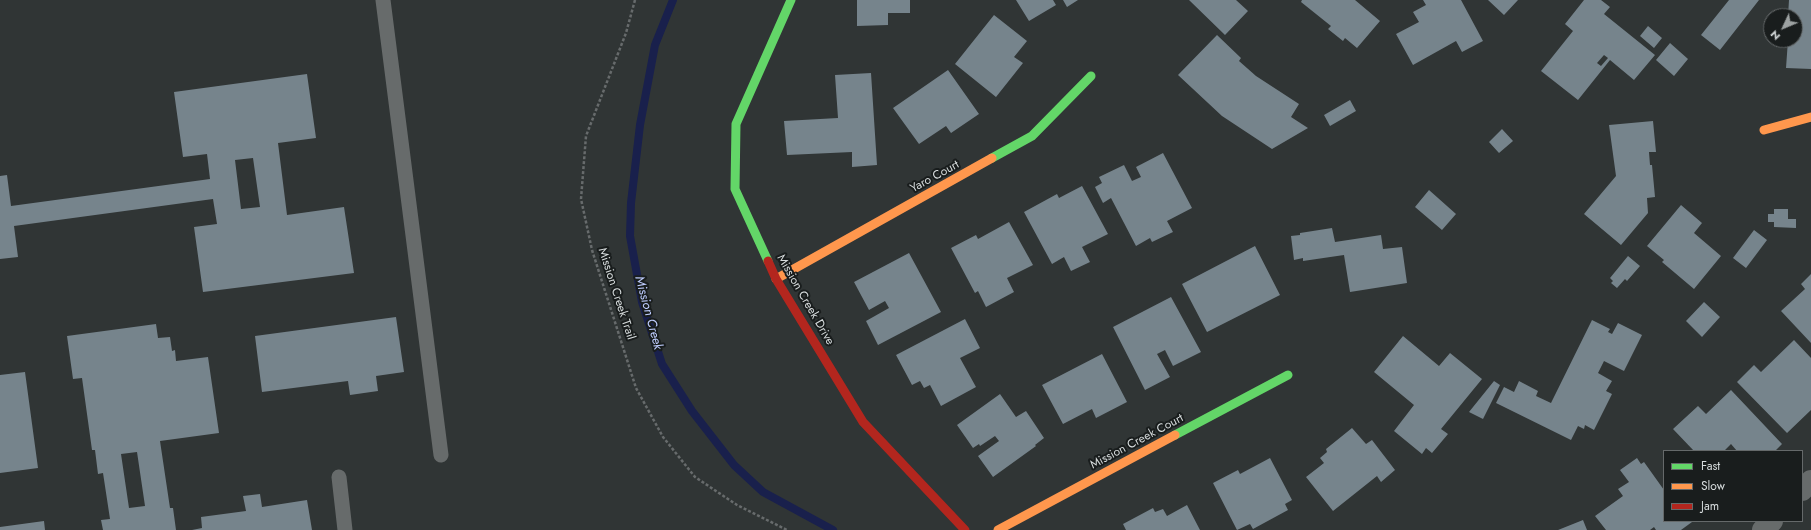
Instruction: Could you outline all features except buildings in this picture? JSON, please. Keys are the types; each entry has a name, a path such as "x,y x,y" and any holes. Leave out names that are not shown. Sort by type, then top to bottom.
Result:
{"street":[{"name":"Mission Creek Drive","path":"791,0 736,124 735,189 776,279 863,422 965,530"},
{"name":"Yaro Court","path":"776,279 1032,136 1091,76"},
{"path":"1764,130 1811,117"},
{"name":"Mission Creek Court","path":"998,530 1288,375"},
{"path":"1803,489 1811,481"},
{"path":"1763,530 1771,522"}],"lane":[{"path":"383,0 441,455"},
{"path":"339,477 345,530"}],"path":[{"name":"Mission Creek Trail","path":"635,0 626,33 586,136 581,200 592,250 636,388 664,437 695,477 737,506 787,530"}],"waterway":[{"name":"Mission Creek","path":"673,0 655,45 640,125 631,203 630,236 642,302 662,364 692,411 734,465 763,492 833,530"}],"traffic: fast":[{"path":"768,261 735,189 736,124 791,0"},
{"path":"992,158 1032,136 1091,76"},
{"path":"1175,435 1288,375"}],"traffic: slow":[{"path":"1764,130 1811,117"},
{"path":"776,279 992,158"},
{"path":"998,530 1175,435"}],"traffic: jam":[{"path":"768,261 776,279 863,422 965,530"}]}
